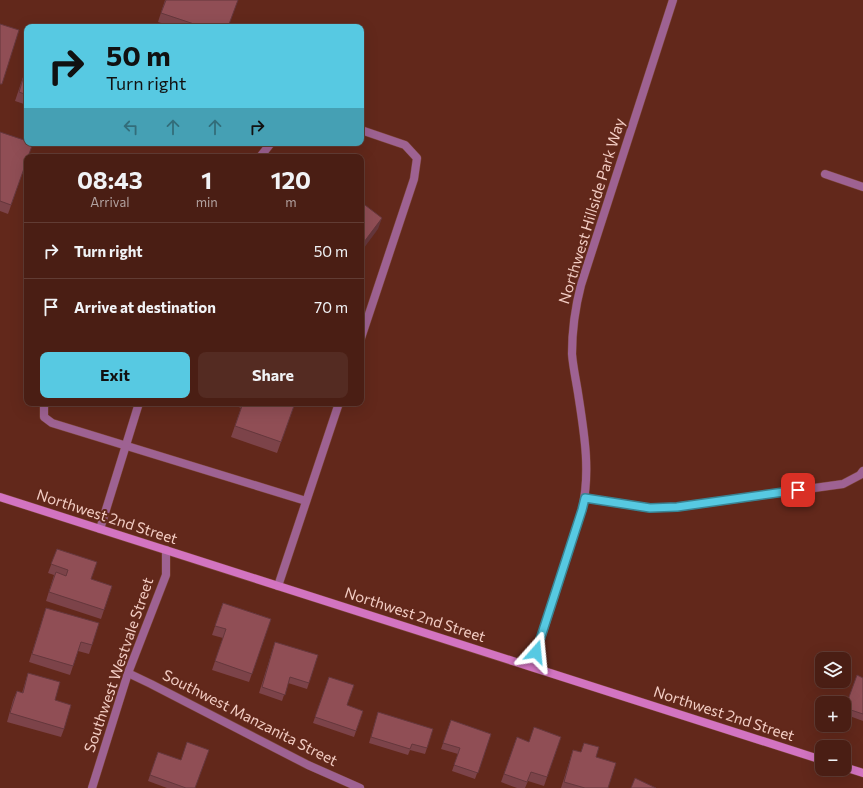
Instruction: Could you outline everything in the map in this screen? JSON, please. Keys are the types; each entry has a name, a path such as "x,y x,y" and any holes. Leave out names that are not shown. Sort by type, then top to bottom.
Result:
{"main road":[{"name":"Northwest 2nd Street","path":"0,497 815,758"},
{"path":"851,769 863,773"}],"street":[{"name":"Northwest Hillside Park Way","path":"532,666 585,498 587,474 584,431 572,355 573,325 576,303 673,0"},
{"path":"364,131 405,145 417,158 414,179 364,329"},
{"path":"262,154 269,146"},
{"path":"825,174 863,186"},
{"path":"44,406 44,418 52,423 125,447 306,502"},
{"path":"100,529 138,406"},
{"path":"278,586 338,406"},
{"path":"585,498 650,508 677,507 843,484 860,475 863,471"},
{"name":"Southwest Westvale Street","path":"92,788 128,673 166,574 166,550"},
{"name":"Southwest Manzanita Street","path":"128,673 350,786 360,788"}],"building":[{"path":"166,0 238,0 229,24 194,24 161,13"},
{"path":"0,24 19,30 2,84 0,84"},
{"path":"24,76 24,94 19,92"},
{"path":"0,132 24,140 24,146 32,146 29,154 24,154 24,168 11,205 0,201"},
{"path":"364,204 382,218 364,242"},
{"path":"242,406 294,406 281,442 235,426"},
{"path":"57,549 97,562 91,579 112,586 104,610 49,592 56,572 66,576 68,570 51,564"},
{"path":"223,603 271,619 252,674 215,661 226,629 215,626"},
{"path":"46,608 99,623 92,645 81,642 73,666 32,654"},
{"path":"275,642 318,655 309,683 290,677 285,695 262,687"},
{"path":"28,673 60,682 55,700 71,705 64,729 10,713 17,691 23,693"},
{"path":"857,675 863,678 863,714 851,710 851,696 849,696"},
{"path":"329,677 354,685 347,705 363,711 356,731 315,717"},
{"path":"378,712 433,729 427,748 412,744 410,749 371,737"},
{"path":"451,720 491,734 478,773 454,765 460,748 443,743"},
{"path":"534,727 561,737 547,777 531,772 527,782 504,774 517,737 529,742"},
{"path":"187,742 209,750 195,788 186,788 150,775 158,752 181,760"},
{"path":"584,743 599,747 596,757 616,763 608,788 585,788 564,782 573,750 581,752"},
{"path":"635,778 656,788 631,788"}],"route":[{"path":"536,652 585,498 650,508 677,507 798,490"}]}
